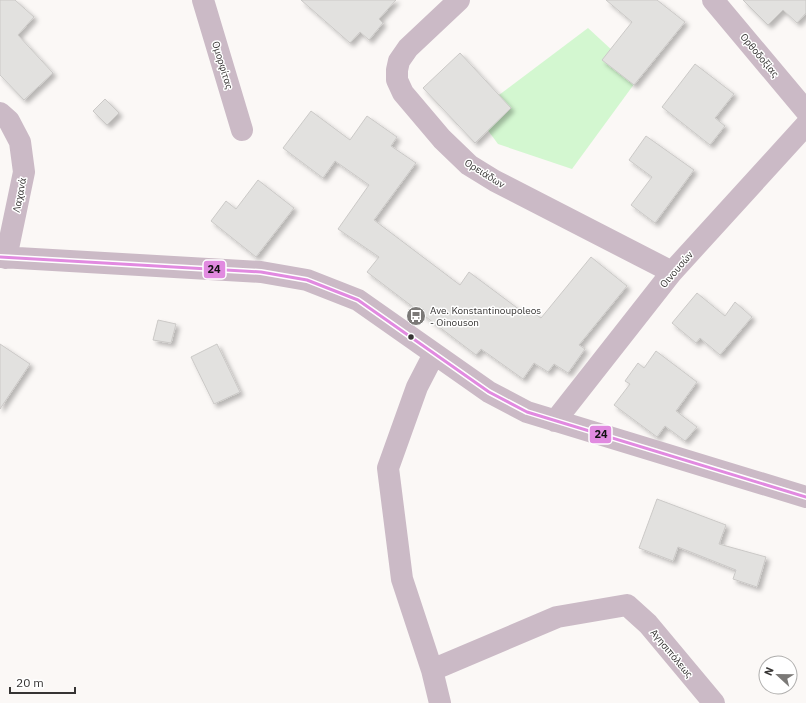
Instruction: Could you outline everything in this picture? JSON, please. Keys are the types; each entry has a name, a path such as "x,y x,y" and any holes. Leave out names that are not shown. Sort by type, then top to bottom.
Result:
{"street":[{"name":"Ομορφίτας","path":"203,0 242,130"},
{"name":"Ορειάδων","path":"459,0 408,48 399,61 397,80 403,93 442,139 469,165 495,181 672,272"},
{"name":"Ορθοδοξίας","path":"713,0 806,111"},
{"name":"Λαχανά","path":"0,113 9,121 20,142 24,172 3,258"},
{"name":"Οινουσών","path":"555,421 672,272 806,125"},
{"path":"3,258 261,272 308,280 358,300 489,392 527,412 806,497"},
{"path":"434,354 417,387 388,468 402,580 432,670 440,703"},
{"name":"Αγησιπόλεως","path":"432,670 556,617 627,605 648,624 714,703"}],"green space":[{"path":"588,28 640,76 572,169 498,144 475,113"}],"building":[{"path":"0,0 15,0 34,17 18,35 53,73 24,100 0,75"},
{"path":"301,0 396,0 379,19 383,23 369,40 360,32 350,43"},
{"path":"606,0 657,0 685,22 634,85 602,60 632,22"},
{"path":"743,0 806,0 806,13 797,23 783,10 768,25"},
{"path":"460,53 511,108 475,143 423,88"},
{"path":"695,64 734,94 715,118 725,126 710,145 662,107"},
{"path":"105,99 119,113 107,125 93,111"},
{"path":"311,111 350,140 367,116 397,137 391,146 416,163 374,220 460,285 469,272 528,316 531,311 541,318 591,257 627,286 579,345 585,349 568,373 554,364 548,372 534,363 523,379 481,349 476,355 367,272 379,257 338,229 369,185 335,161 323,178 283,148"},
{"path":"646,136 694,170 655,223 631,205 652,177 629,160"},
{"path":"258,180 294,208 256,257 211,221 226,201 236,209"},
{"path":"697,293 725,316 735,302 752,317 720,355 700,338 696,343 672,323"},
{"path":"158,320 176,324 171,343 153,340"},
{"path":"0,344 30,364 0,409"},
{"path":"217,344 240,392 214,404 191,357"},
{"path":"656,351 697,382 676,411 697,427 685,441 665,426 657,437 614,405 630,384 625,381 638,363 644,368"},
{"path":"657,499 726,525 719,544 766,557 757,587 733,579 736,570 678,547 673,561 639,548"}],"transit line":[{"name":"24","path":"0,257 261,272 307,280 358,300 489,392 527,412 806,497"}],"place":[{"name":"Ave. Konstantinoupoleos - Oinouson","path":"416,316"}]}
